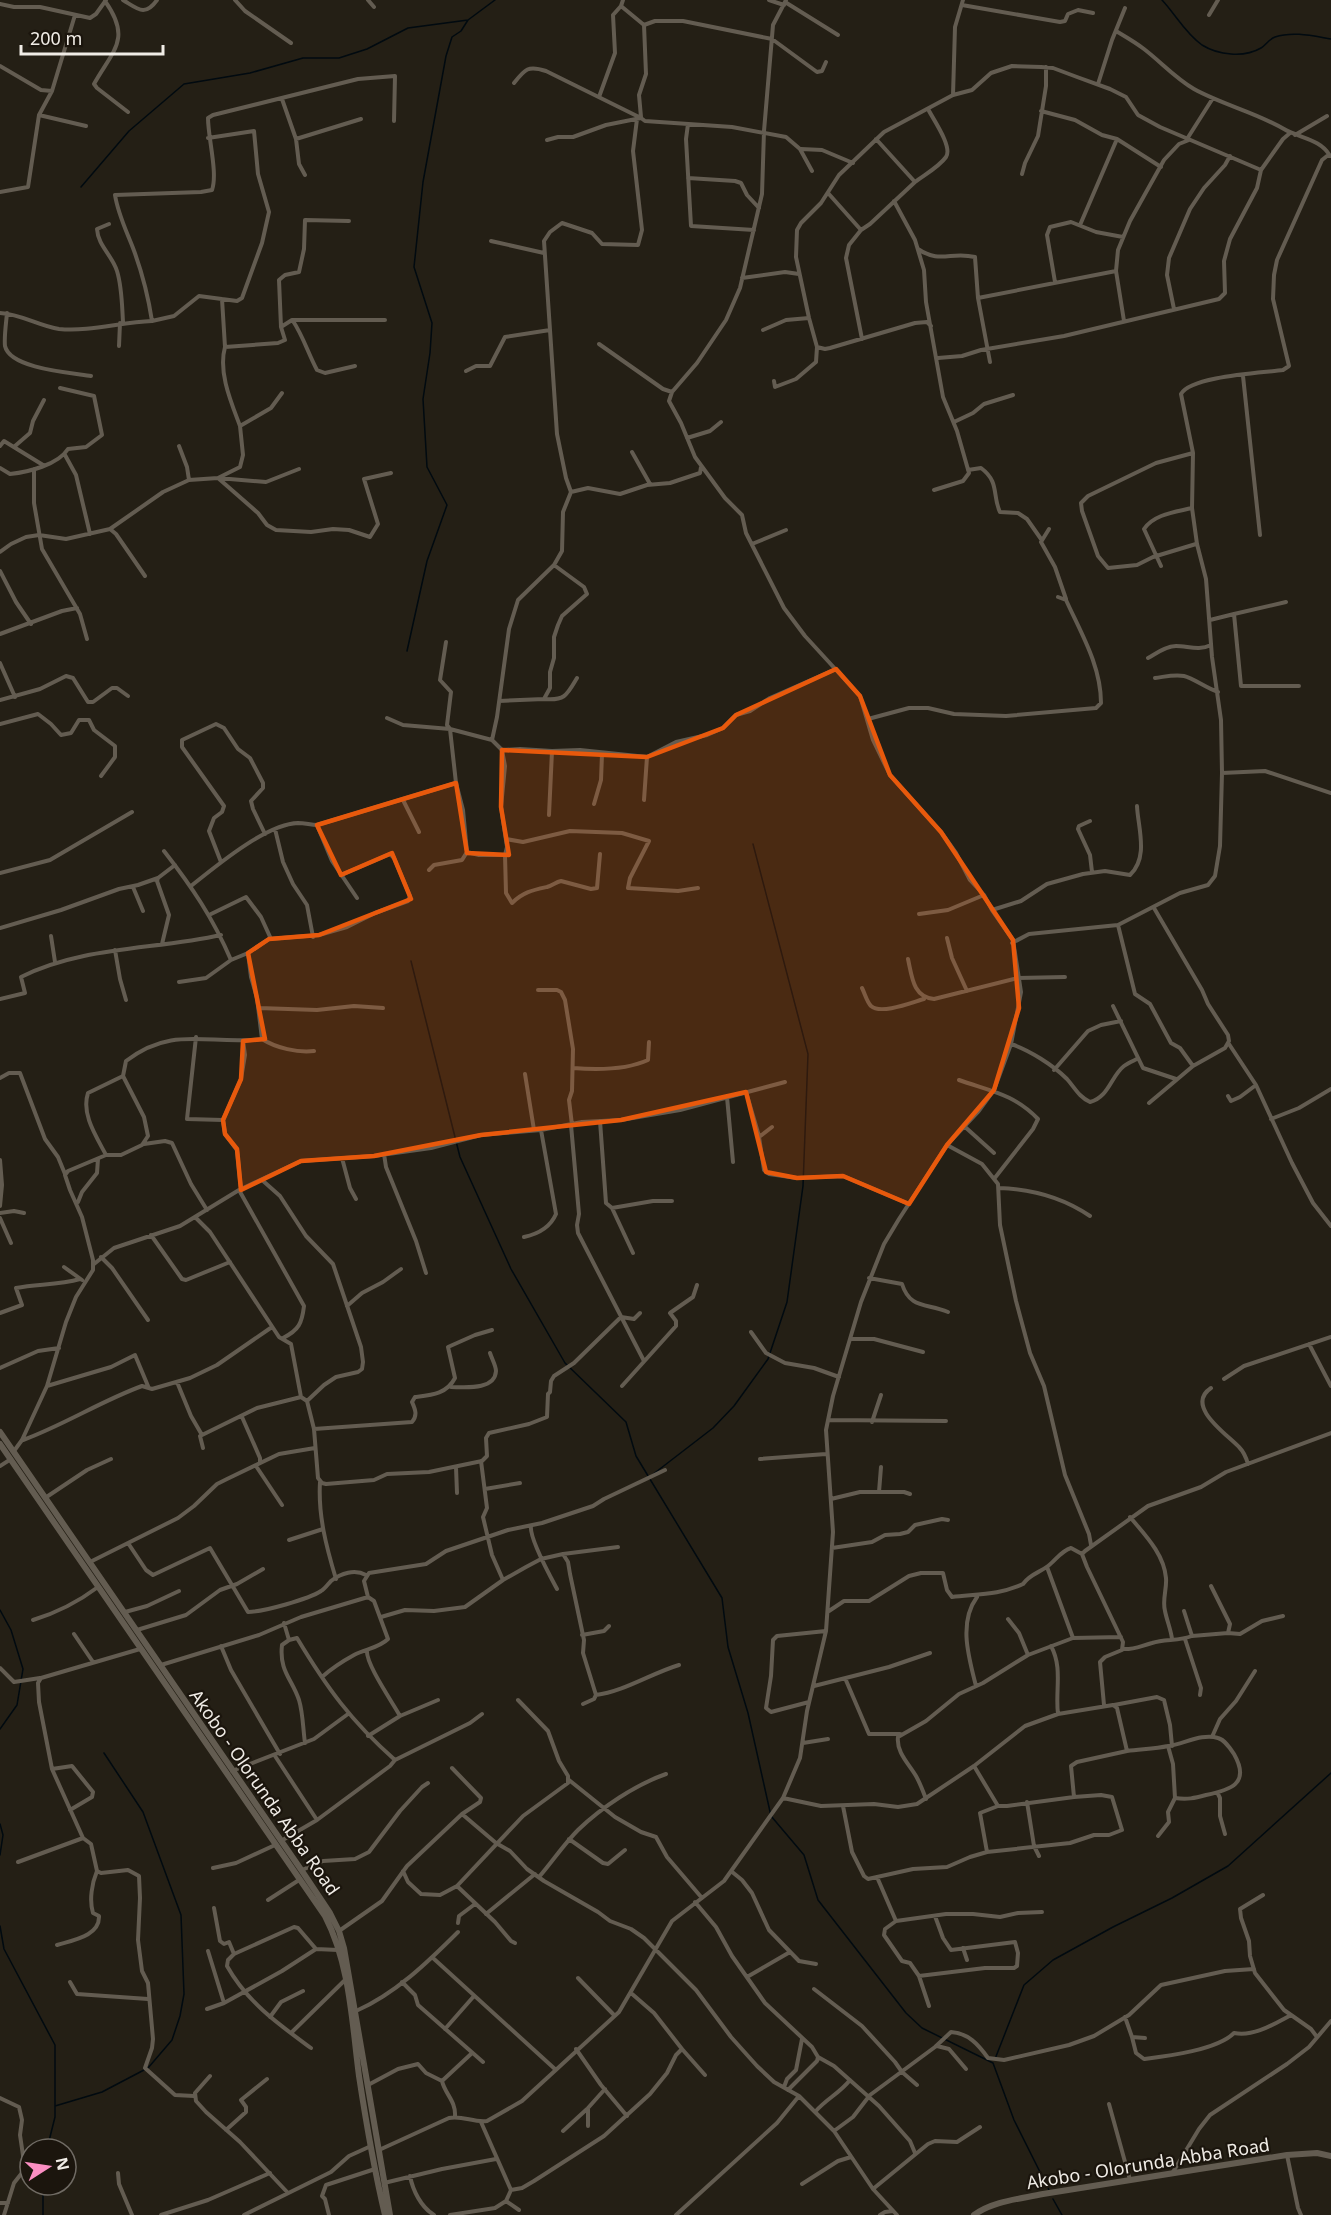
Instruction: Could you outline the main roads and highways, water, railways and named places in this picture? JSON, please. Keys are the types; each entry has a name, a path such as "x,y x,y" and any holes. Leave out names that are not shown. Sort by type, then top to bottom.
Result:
{"main road":[{"name":"Akobo - Olorunda Abba Road","path":"0,1432 232,1771 299,1880 309,1888 339,1931 351,1979 390,2215"},
{"name":"Akobo - Olorunda Abba Road","path":"0,1444 278,1843 302,1870 328,1923 338,1950 345,1980 375,2169 385,2215"},
{"path":"64,1539 71,1534"},
{"name":"Akobo - Olorunda Abba Road","path":"974,2215 989,2206 1003,2202 1173,2173 1287,2155 1317,2153 1331,2156"}],"waterway":[{"path":"407,651 427,561 447,505 427,467 423,399 432,323 414,267 423,182 446,56 452,37 461,31 468,20 495,0"},
{"path":"1162,0 1196,40 1208,48 1223,53 1239,54 1254,51 1273,38 1289,34 1331,39"},
{"path":"81,187 129,131 184,84 250,73 303,58 339,58 367,49 408,28 468,20"},
{"path":"652,1475 713,1428 734,1406 768,1359 787,1302 803,1186 808,1054 753,844"},
{"path":"411,961 460,1157 511,1269 565,1363 626,1422 636,1456 722,1598 728,1647 748,1713 771,1816 804,1855 818,1900 906,2013 922,2028 993,2063 1014,2120 1049,2190"},
{"path":"0,1610 11,1630 23,1669 17,1705 0,1729"},
{"path":"104,1753 143,1812 181,1915 184,1994 180,2016 172,2040 148,2068"},
{"path":"995,2059 1024,1985 1053,1960 1228,1866 1331,1773"},
{"path":"0,1824 3,1835 0,1855"},
{"path":"0,1926 4,1949 55,2045 55,2117 50,2137"},
{"path":"55,2106 102,2092 144,2070"},
{"path":"43,2197 43,2215"},
{"path":"1053,2199 1062,2215"}]}
